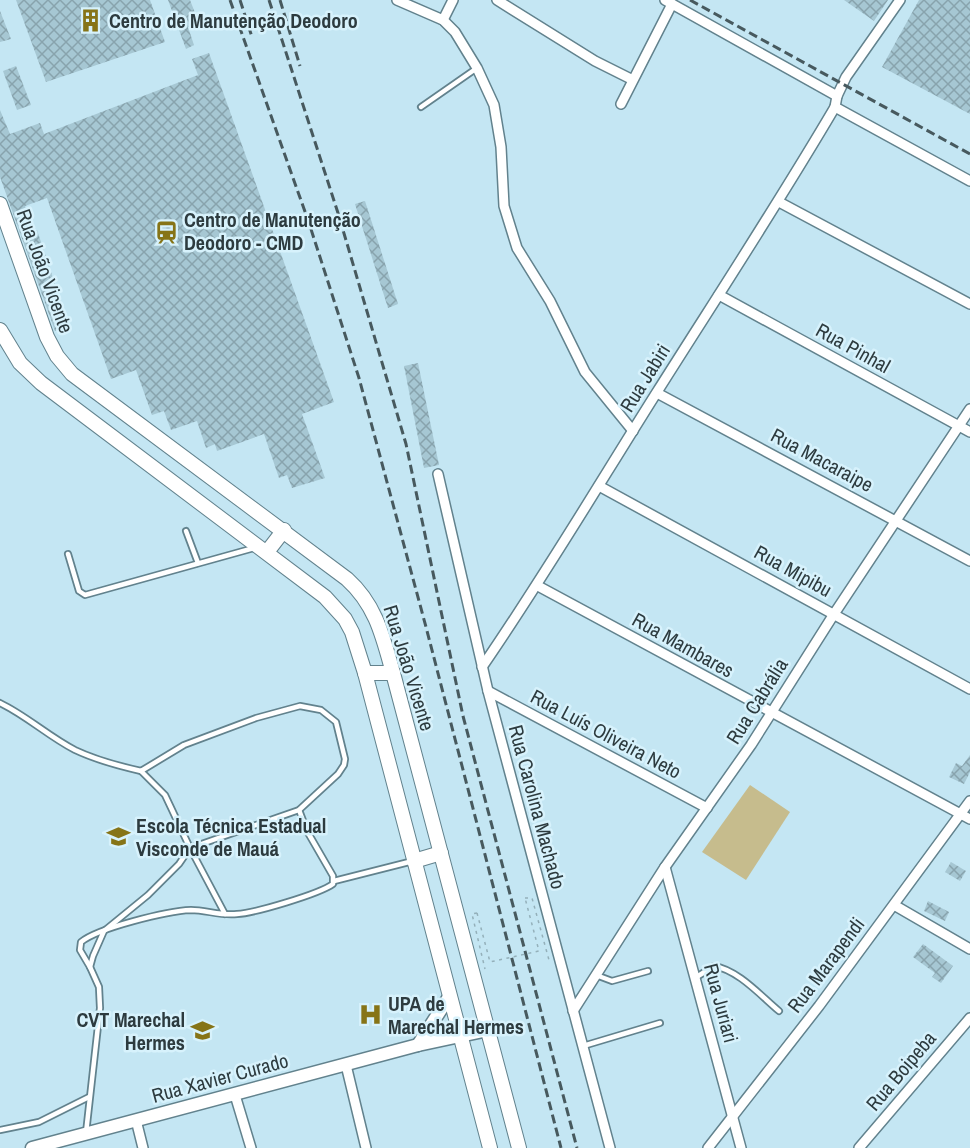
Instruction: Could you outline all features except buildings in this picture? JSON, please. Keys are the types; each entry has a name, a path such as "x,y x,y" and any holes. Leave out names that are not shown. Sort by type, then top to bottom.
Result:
{"main road":[{"name":"Rua João Vicente","path":"0,204 42,327 64,365 99,396 284,530 363,593 379,626 393,673 519,1148"},
{"path":"0,330 14,354 33,376 263,549 336,608 352,632 365,673 490,1148"},
{"path":"263,549 284,530"},
{"path":"365,673 393,673"},
{"path":"414,861 441,854"},
{"path":"418,1045 449,997"},
{"name":"Rua Xavier Curado","path":"32,1148 418,1045 488,1030"}],"street":[{"path":"397,0 443,20 455,32 477,68 494,105 501,147 504,206 517,248 550,301 585,372 633,431"},
{"path":"443,20 453,0"},
{"path":"497,0 568,45 632,79"},
{"path":"900,0 846,77 837,96 835,107 970,181"},
{"path":"621,104 668,2 837,96"},
{"name":"Rua Jabiri","path":"482,667 538,586 633,431 779,202 835,107"},
{"path":"779,202 970,304"},
{"name":"Rua Pinhal","path":"719,295 970,432"},
{"name":"Rua Macaraipe","path":"657,393 970,561"},
{"name":"Rua Cabrália","path":"573,1011 665,867 707,808 970,409"},
{"name":"Rua Carolina Machado","path":"438,474 488,691 610,1148"},
{"name":"Rua Mipibu","path":"599,486 970,689"},
{"name":"Rua Mambares","path":"538,586 970,819"},
{"name":"Rua Luís Oliveira Neto","path":"488,691 707,808"},
{"name":"Rua Marapendi","path":"708,1148 894,905 970,801"},
{"name":"Rua Juriari","path":"665,867 741,1148"},
{"path":"894,905 970,949"},
{"name":"Rua Boipeba","path":"859,1148 970,1018"},
{"path":"346,1065 366,1148"},
{"path":"235,1095 251,1148"},
{"path":"136,1120 143,1148"}],"lane":[{"path":"421,106 477,68"},
{"path":"0,345 14,354"},
{"path":"186,531 198,563"},
{"path":"68,554 79,591 85,594 198,563 263,549"},
{"path":"0,703 20,713 76,750 113,764 141,771 165,795 225,914"},
{"path":"90,967 104,931 148,895 179,864 190,848 299,810 338,774 345,762 336,722 315,708 288,708 184,745 141,771"},
{"path":"299,810 334,881"},
{"path":"86,1133 100,993 90,967 81,952 81,942 93,934 191,910 225,914 251,912 329,887 334,881 414,861"},
{"path":"695,978 714,966 722,968 733,973 778,1011"},
{"path":"596,975 612,981 648,971"},
{"path":"583,1046 660,1023"},
{"path":"0,1130 39,1122 89,1097"}],"path":[{"path":"472,970 486,969 472,914 477,913 490,962 539,951 525,898 532,898 548,960 559,957"}],"shaded area":[{"path":"750,785 790,812 746,880 702,852"}],"railway":[{"path":"230,0 309,223 359,378 561,1148"},
{"path":"240,0 252,37"},
{"path":"269,0 338,213 406,444 463,716 577,1148"},
{"path":"280,0 300,66"},
{"path":"690,0 970,154"}],"place":[{"name":"Centro de Manutenção Deodoro","path":"91,21"},
{"name":"Centro de Manutenção Deodoro - CMD","path":"166,232"},
{"name":"Escola Técnica Estadual Visconde de Mauá","path":"118,837"},
{"name":"UPA de Marechal Hermes","path":"370,1015"},
{"name":"CVT Marechal Hermes","path":"203,1031"}]}
